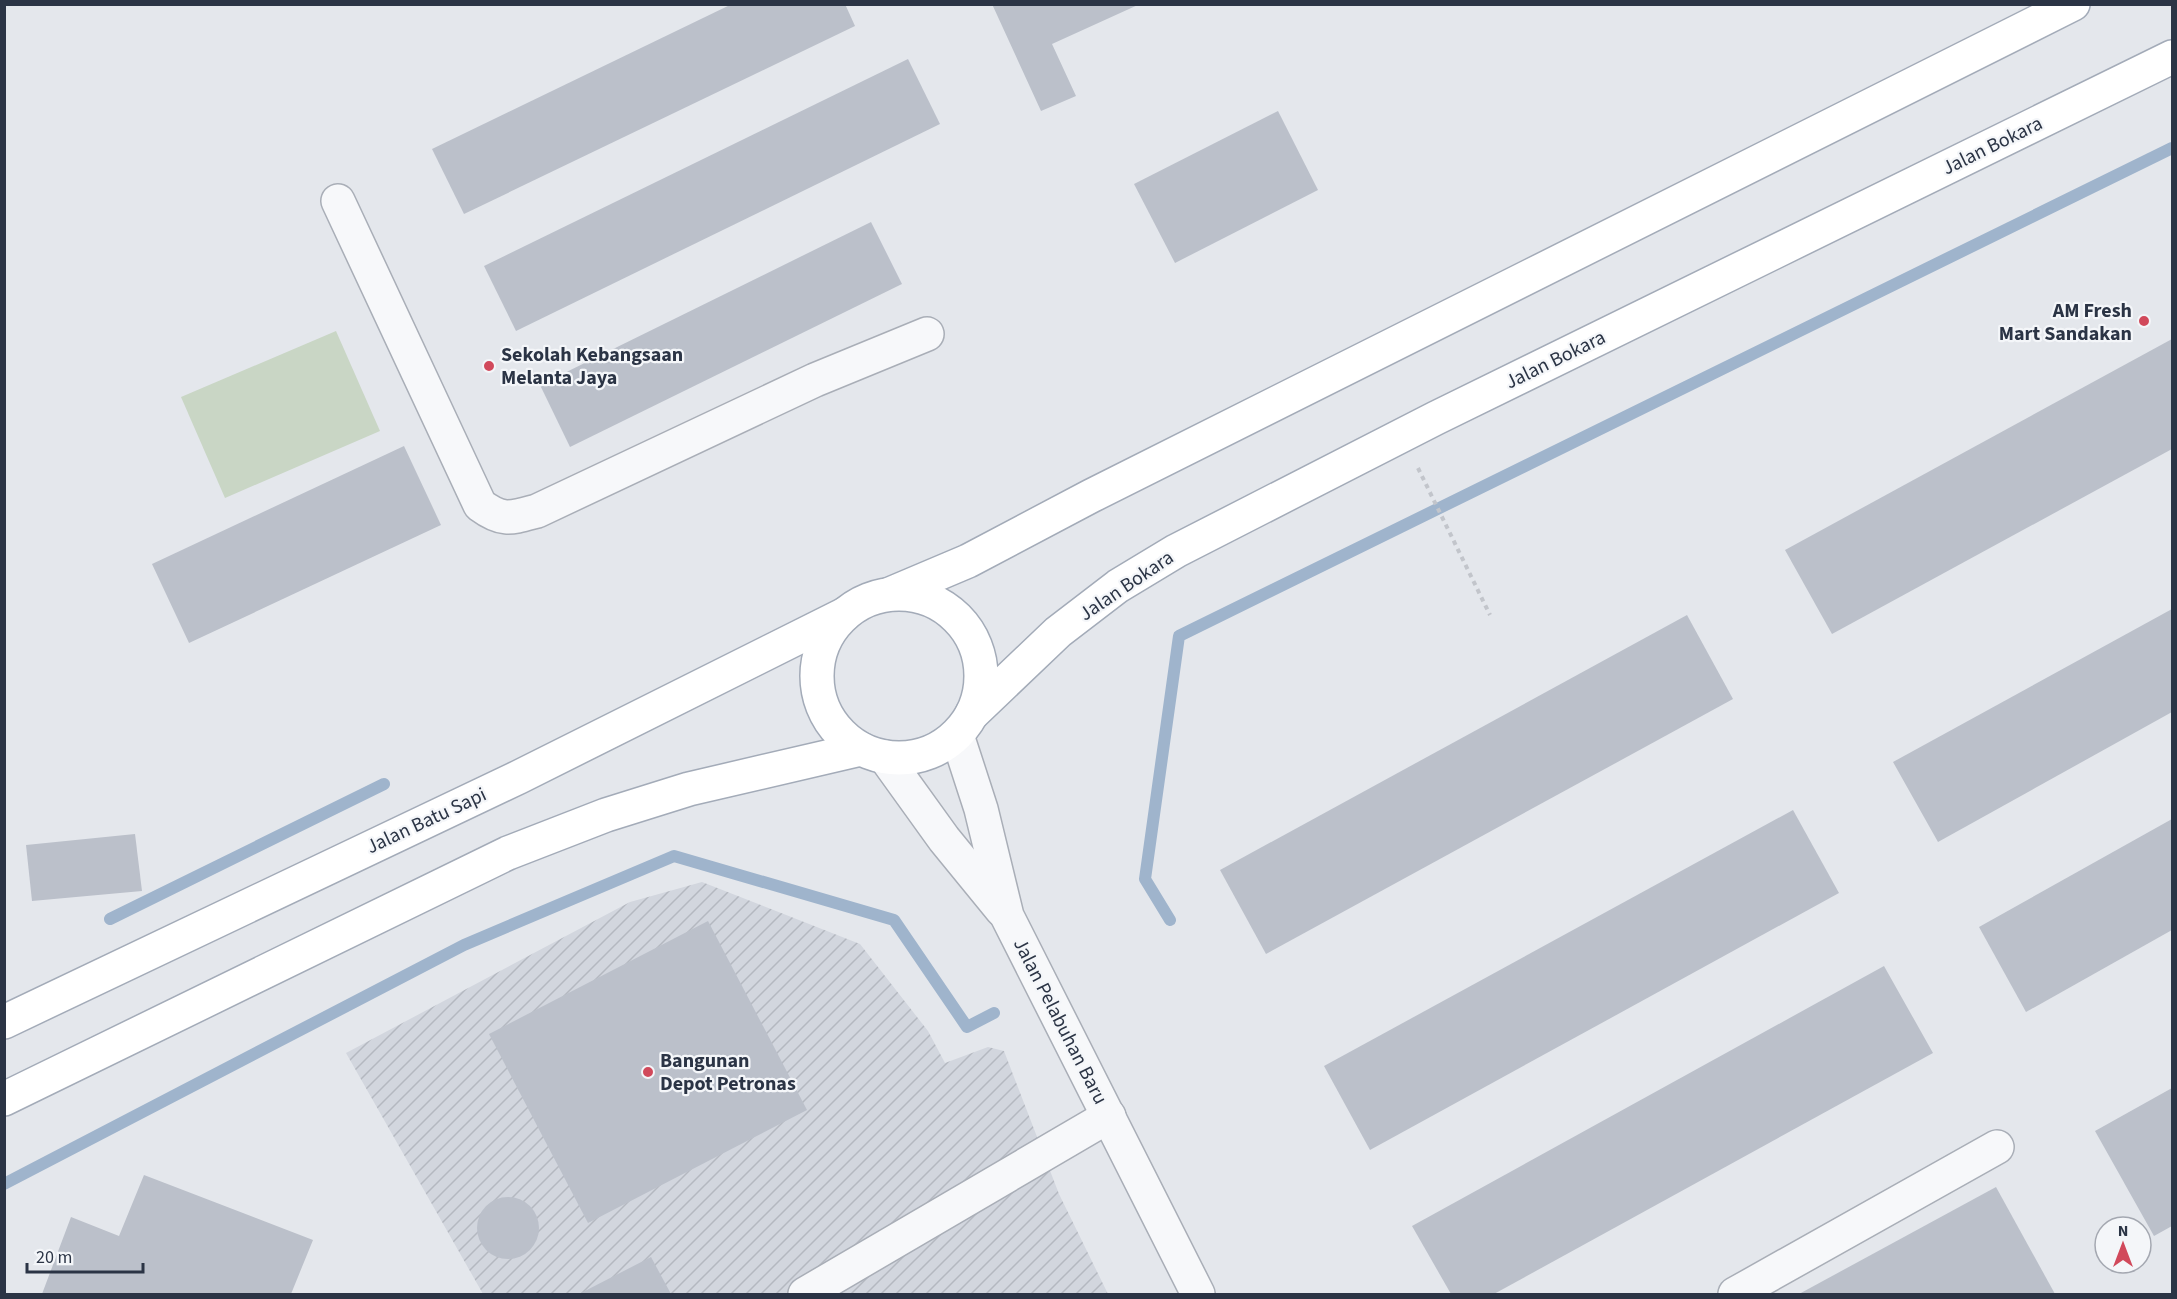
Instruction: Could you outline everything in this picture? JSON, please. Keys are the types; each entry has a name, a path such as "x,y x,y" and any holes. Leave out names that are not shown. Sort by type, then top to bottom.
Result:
{"main road":[{"path":"873,753 839,733 824,711 816,686 818,659 824,643 844,614 866,601 891,594 968,561 1102,491 2073,4"},
{"name":"Jalan Bokara","path":"964,725 1058,632 1118,586 1176,551 1436,418 2172,57"},
{"path":"4,1099 508,853 606,815 689,789 873,753 911,758 936,750 964,725 981,682 981,665 974,641 959,620 940,605 916,596 891,594"},
{"name":"Jalan Batu Sapi","path":"4,1022 519,777 844,614"}],"street":[{"path":"338,201 480,505 493,514 507,519 537,511 815,380 927,334"},
{"name":"Jalan Pelabuhan Baru","path":"964,725 1006,916 1198,1294"},
{"path":"873,753 1006,916"},
{"path":"805,1294 1109,1116"},
{"path":"1735,1294 1996,1147"}],"path":[{"path":"1419,470 1490,615"}],"shaded area":[{"path":"702,882 860,944 928,1031 945,1063 988,1047 1004,1051 1059,1194 1108,1294 483,1294 346,1053 630,902"}],"green space":[{"path":"336,331 380,431 225,498 181,397"}],"building":[{"path":"732,4 845,4 855,26 464,214 432,149"},
{"path":"992,4 1140,4 1052,44 1076,96 1041,111"},
{"path":"908,59 940,124 516,331 484,266"},
{"path":"1278,111 1318,190 1175,263 1134,184"},
{"path":"871,222 902,284 570,447 540,385"},
{"path":"2172,339 2172,449 1832,634 1785,550"},
{"path":"404,446 441,525 189,643 152,564"},
{"path":"2172,609 2172,712 1938,842 1893,762"},
{"path":"1687,615 1733,699 1266,954 1220,870"},
{"path":"1793,810 1839,893 1370,1150 1324,1066"},
{"path":"2172,819 2172,930 2026,1012 1979,927"},
{"path":"135,834 142,891 32,901 26,845"},
{"name":"Bangunan Depot Petronas","path":"708,921 807,1110 588,1223 489,1034"},
{"path":"1884,966 1933,1053 1494,1294 1451,1294 1412,1226"},
{"path":"2172,1088 2172,1226 2154,1236 2153,1215 2142,1215 2095,1131"},
{"path":"144,1175 313,1240 291,1294 42,1294 71,1217 119,1236"},
{"path":"1996,1187 2055,1294 1799,1294"},
{"path":"502,1197 514,1197 530,1206 537,1216 539,1228 537,1240 530,1250 514,1259 502,1259 491,1254 482,1245 477,1234 477,1222 482,1211 491,1202"},
{"path":"651,1257 671,1294 579,1294"}],"waterway":[{"path":"1170,920 1145,879 1179,636 2172,148"},
{"path":"110,919 384,784"},
{"path":"4,1184 464,945 674,856 894,920 967,1027 994,1013"}],"place":[{"name":"AM Fresh Mart Sandakan","path":"2144,321"},
{"name":"Sekolah Kebangsaan Melanta Jaya","path":"489,366"},
{"name":"Bangunan Depot Petronas","path":"648,1072"}]}
